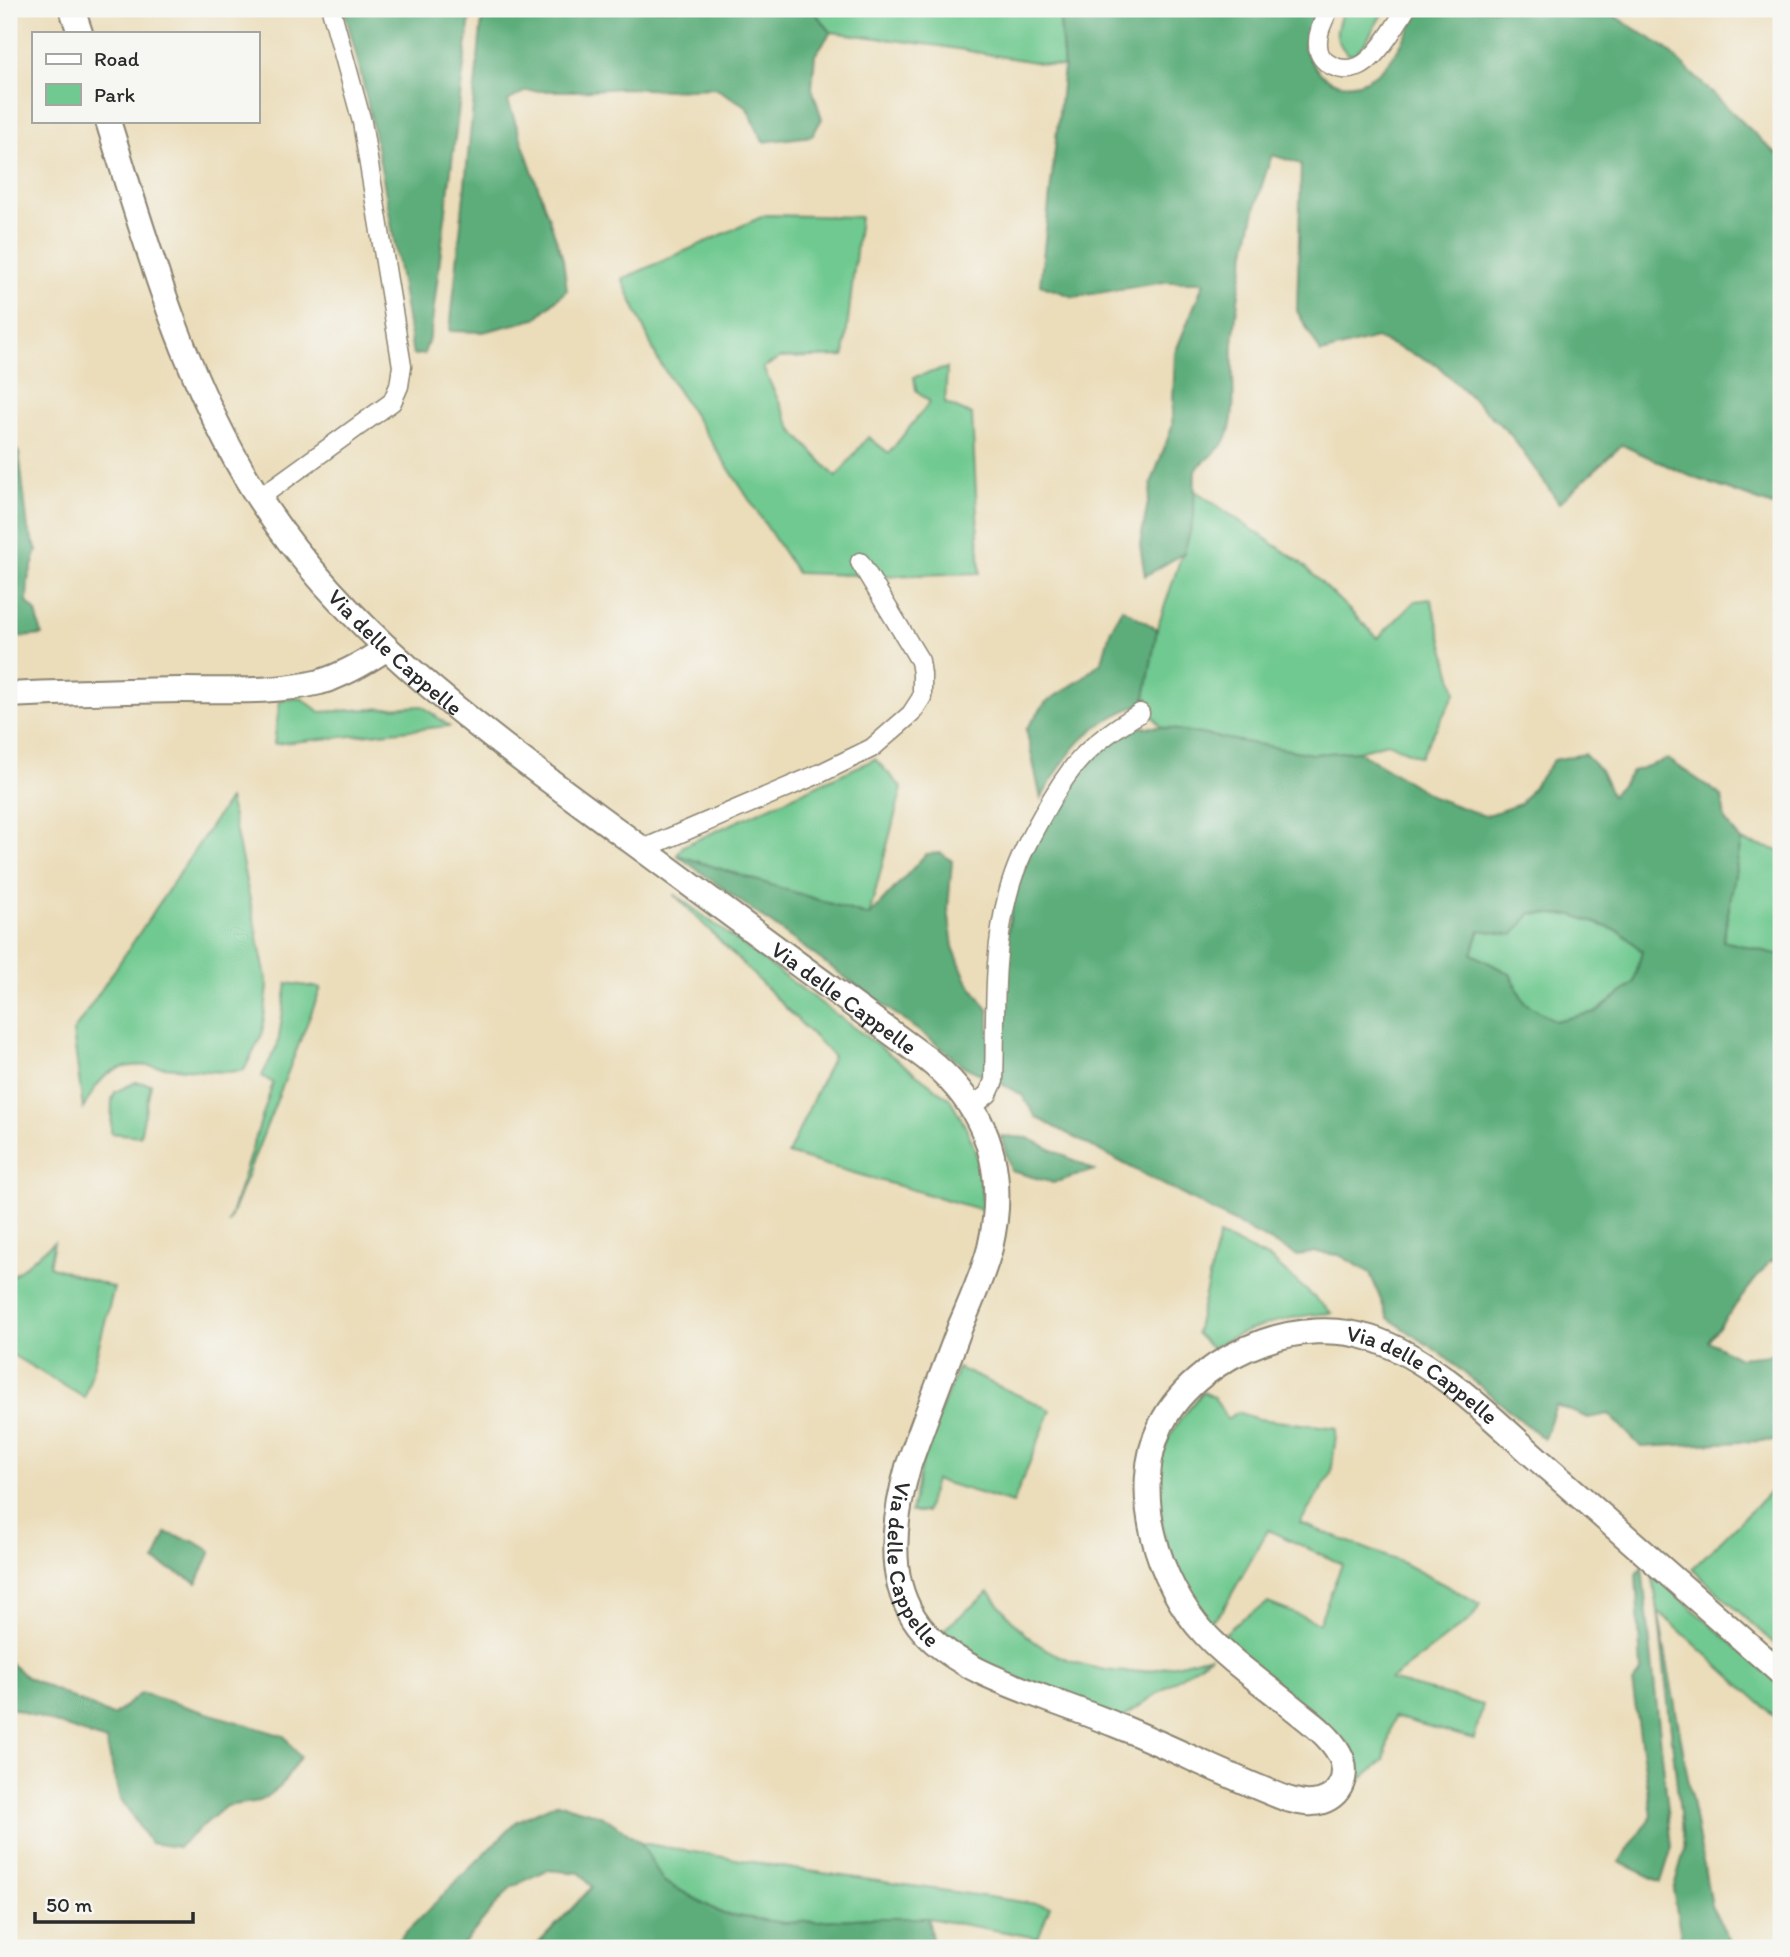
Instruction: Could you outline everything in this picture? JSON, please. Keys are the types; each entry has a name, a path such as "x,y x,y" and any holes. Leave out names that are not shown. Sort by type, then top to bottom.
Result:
{"main road":[{"path":"72,9 80,32"},
{"name":"Via delle Cappelle","path":"107,122 170,315 219,427 259,498 310,567 387,648 475,723 942,1070 972,1107 986,1137 996,1173 994,1229 984,1267 908,1467 894,1542 899,1582 908,1607 925,1632 947,1654 982,1673 1117,1725 1287,1799 1315,1804 1336,1794 1342,1786 1344,1764 1332,1743 1306,1718 1221,1649 1197,1625 1179,1600 1158,1553 1148,1501 1148,1476 1160,1427 1174,1404 1192,1385 1215,1366 1242,1350 1285,1336 1326,1331 1371,1338 1422,1363 1472,1402 1781,1673"},
{"path":"9,695 97,691 251,690 296,686 340,675 387,648"}],"street":[{"path":"259,498 392,402 401,376 401,355 362,122 331,9"},
{"path":"1329,9 1322,24 1318,47 1325,62 1341,70 1360,67 1376,52 1406,9"},
{"path":"642,849 821,773 872,748 911,714 922,697 919,661 860,562"},
{"path":"972,1107 988,1094 994,1081 998,952 1007,895 1017,866 1061,783 1085,751 1140,713"}],"green space":[{"path":"344,9 471,9 431,331 424,354 413,355 375,137"},
{"path":"483,9 812,9 831,32 815,55 812,88 822,119 812,136 763,142 746,106 715,88 526,91 508,101 563,259 567,290 535,319 483,332 450,331"},
{"path":"812,9 1059,9 1064,67 940,46 831,32"},
{"path":"1059,9 1317,9 1304,47 1311,62 1321,73 1331,81 1343,84 1355,84 1379,71 1391,59 1422,9 1603,9 1664,47 1775,153 1781,155 1781,509 1690,476 1622,445 1559,503 1510,434 1436,364 1376,338 1321,353 1297,311 1301,164 1272,155 1257,201 1242,272 1233,344 1233,401 1228,435 1218,449 1195,470 1194,518 1184,553 1145,576 1140,545 1152,481 1172,427 1175,353 1204,282 1164,282 1074,297 1040,285 1064,67"},
{"path":"1344,9 1385,9 1356,53 1348,54 1337,38 1337,27"},
{"path":"766,215 860,217 844,356 780,358 763,368 793,431 836,477 868,437 889,453 930,402 916,390 914,377 947,368 945,403 972,415 980,573 882,576 797,573 658,360 622,279"},
{"path":"9,441 19,453 28,529 37,550 28,580 27,602 36,612 42,635 9,638"},
{"path":"1194,490 1300,562 1378,638 1415,601 1431,599 1456,692 1420,757 1387,743 1358,751 1312,754 1161,727 1144,704 1157,629 1194,518"},
{"path":"1122,608 1157,629 1144,703 1108,719 1082,739 1061,765 1041,799 1026,729 1046,702 1080,680 1102,661 1110,632"},
{"path":"301,698 320,712 422,706 449,726 274,744 280,700"},
{"path":"1141,727 1161,727 1312,754 1358,751 1435,798 1485,816 1520,804 1554,760 1584,754 1600,770 1612,796 1633,771 1668,759 1722,796 1725,820 1741,841 1723,941 1780,955 1781,952 1781,1258 1769,1262 1708,1341 1739,1358 1781,1354 1781,1440 1641,1447 1609,1414 1588,1418 1556,1405 1544,1439 1440,1353 1388,1318 1370,1273 1339,1255 1314,1252 1298,1256 1036,1117 1022,1095 998,1082 1005,947 1014,893 1030,852 1079,770 1118,737","holes":["1531,913 1573,915 1621,932 1642,951 1634,983 1596,1012 1555,1021 1524,1002 1510,974 1472,954 1479,930 1513,935"]},
{"path":"875,759 902,788 869,916 677,855 683,846"},
{"path":"229,799 268,987 262,1035 244,1070 229,1072 157,1066 125,1067 103,1078 83,1109 73,1032"},
{"path":"1741,841 1781,851 1780,955 1723,941"},
{"path":"941,853 952,861 948,909 953,947 966,979 989,1011 989,1078 963,1066 677,855 869,916 926,854"},
{"path":"674,894 950,1099 966,1127 975,1152 981,1178 982,1210 788,1154 833,1056"},
{"path":"1530,913 1573,915 1621,932 1642,951 1634,983 1596,1012 1555,1021 1524,1002 1510,974 1472,954 1480,930"},
{"path":"287,983 321,988 228,1224 273,1083 262,1076 278,1044"},
{"path":"136,1082 151,1084 140,1136 111,1133 112,1100 115,1092"},
{"path":"1001,1136 1028,1138 1094,1170 1053,1183 1011,1171"},
{"path":"1219,1235 1272,1260 1332,1313 1300,1316 1270,1323 1211,1348 1196,1333"},
{"path":"54,1242 49,1266 114,1288 85,1398 9,1353 9,1279"},
{"path":"958,1368 1051,1410 1013,1503 935,1480 926,1512 911,1512 924,1451"},
{"path":"1203,1392 1214,1397 1227,1419 1237,1412 1258,1419 1337,1428 1331,1474 1300,1523 1403,1563 1481,1604 1472,1618 1390,1680 1483,1705 1474,1739 1394,1717 1384,1760 1361,1779 1359,1765 1350,1745 1221,1637 1241,1619 1268,1603 1319,1623 1342,1564 1268,1530 1222,1611 1209,1622 1187,1592 1174,1568 1164,1533 1159,1495 1159,1477 1169,1437"},
{"path":"1781,1481 1781,1650 1692,1569"},
{"path":"166,1533 193,1541 211,1551 197,1583 155,1561"},
{"path":"1642,1567 1672,1847 1661,1882 1619,1862 1652,1815 1632,1683 1641,1672 1636,1574"},
{"path":"1652,1573 1781,1686 1781,1722 1658,1611"},
{"path":"989,1592 1024,1633 1049,1651 1080,1664 1128,1672 1160,1669 1211,1656 1122,1718 1002,1671 979,1659 942,1631"},
{"path":"1658,1611 1711,1906 1734,1948 1683,1948 1673,1890 1684,1851"},
{"path":"9,1662 28,1678 113,1716 141,1693 284,1736 300,1757 280,1787 260,1801 226,1806 178,1847 150,1843 119,1796 106,1741 9,1707"},
{"path":"557,1803 603,1816 641,1843 663,1881 723,1914 784,1923 928,1918 933,1945 931,1948 534,1948 592,1887 580,1873 547,1870 511,1887 460,1948 390,1948 517,1821"},
{"path":"641,1843 795,1869 1050,1906 1038,1938 928,1918 784,1923 723,1914 663,1881"}]}
